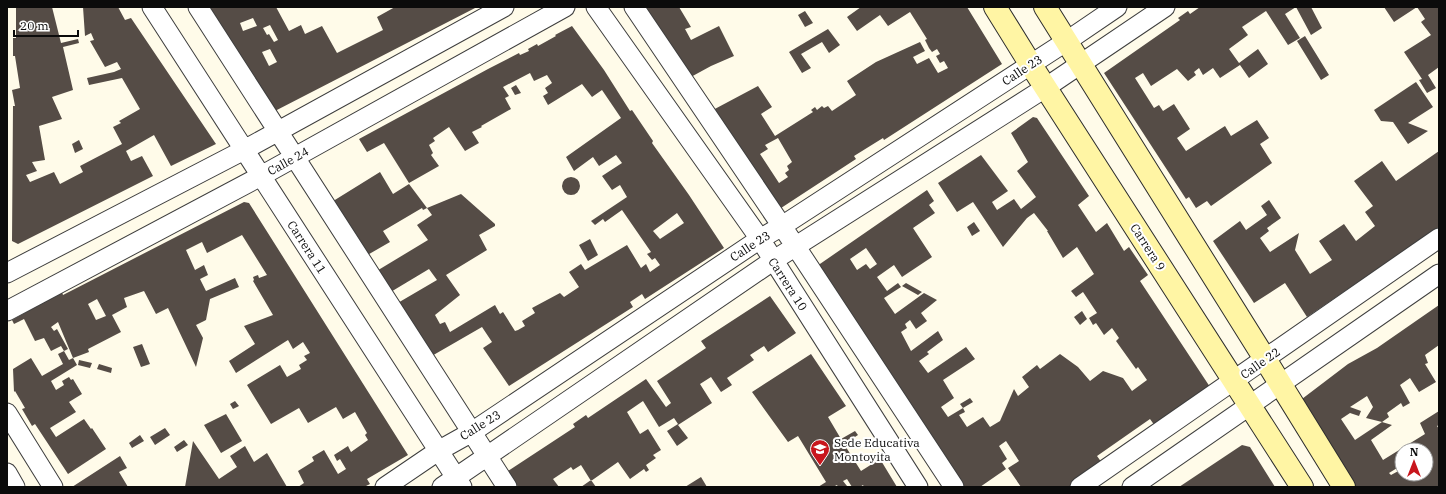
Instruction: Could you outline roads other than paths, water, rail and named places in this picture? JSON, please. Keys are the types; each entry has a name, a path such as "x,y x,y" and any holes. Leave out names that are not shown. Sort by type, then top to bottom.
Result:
{"street":[{"name":"Carrera 11","path":"152,7 438,451 453,484"},
{"path":"198,7 507,487"},
{"path":"7,273 244,150 504,7"},
{"name":"Calle 24","path":"7,310 261,176 565,7"},
{"name":"Carrera 10","path":"596,7 774,260 918,487"},
{"path":"634,7 782,226 954,487"},
{"name":"Carrera 9","path":"995,7 1045,88 1302,487"},
{"path":"1045,7 1344,487"},
{"name":"Calle 23","path":"384,487 438,451 472,432 760,240 1031,65 1116,7"},
{"name":"Calle 23","path":"453,484 488,456 774,260 1045,88 1165,7"},
{"name":"Calle 22","path":"1080,487 1439,238"},
{"path":"1132,487 1439,274"},
{"path":"7,413 53,487"},
{"path":"7,473 15,487"}],"place":[{"name":"Sede Educativa Montoyita","path":"820,466"}]}
